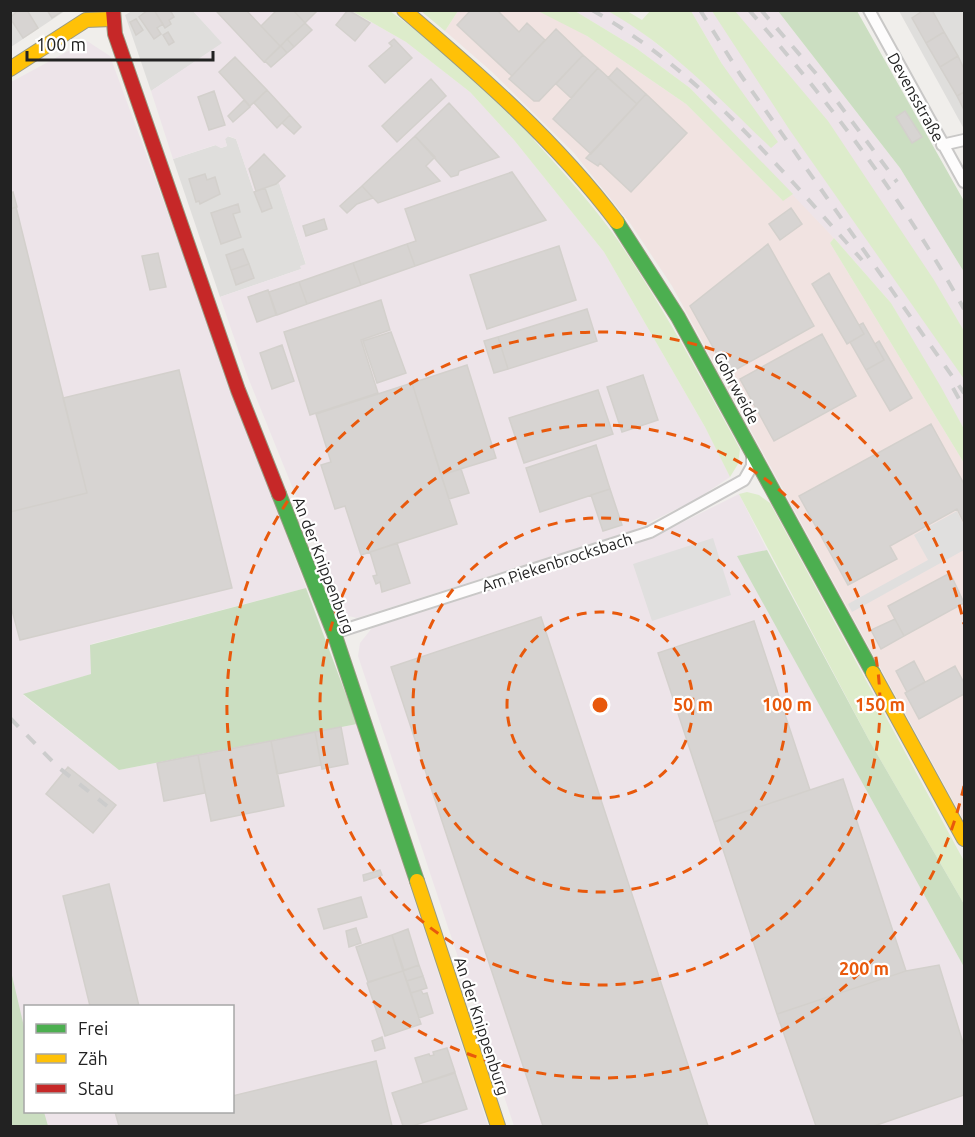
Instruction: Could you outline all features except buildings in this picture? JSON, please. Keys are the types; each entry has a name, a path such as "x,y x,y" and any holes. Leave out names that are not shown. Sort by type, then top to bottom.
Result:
{"street":[{"name":"Gohrweide","path":"404,10 482,77 534,126 565,159 621,227 689,333 752,453 964,839"},
{"name":"Devensstraße","path":"869,10 964,182"},
{"path":"10,69 86,20 113,15"},
{"name":"An der Knippenburg","path":"113,15 155,154 238,390 334,633 498,1126"},
{"path":"942,145 964,141"},
{"name":"Am Piekenbrocksbach","path":"334,633 650,532 744,480 752,466 752,453"}],"shaded area":[{"path":"11,11 65,11 11,47"},
{"path":"132,11 193,11 223,43 151,91 125,15"},
{"path":"193,11 352,11 406,42 470,92 514,140 604,252 705,427 730,477 697,499 634,530 357,618 344,615 247,375 220,297 301,269 300,266 306,264 279,183 254,192 236,139 229,136 225,139 227,146 221,148 215,145 173,159 151,91 222,43"},
{"path":"458,11 543,11 587,36 686,104 782,200 793,194 834,238 830,243 964,463 964,821 672,286 630,223 574,153 491,71 445,31"},
{"path":"575,11 608,11 629,22 690,70 722,64 691,11 778,11 900,168 964,272 964,429 891,303 834,238 690,88 636,48"},
{"path":"899,11 964,11 964,129"},
{"path":"87,41 110,56 306,588 91,644 91,674 23,695 119,770 357,724 488,1126 11,1126 11,82"},
{"path":"227,136 236,139 254,192 279,182 306,265 301,269 220,297 173,159 216,145 221,148 227,146 225,139"},
{"path":"739,494 767,550 738,557 964,967 964,1126 514,1126 358,656 360,643 372,628 651,538"},
{"path":"957,511 964,525 964,550 852,612 848,604 928,560 914,535"},
{"path":"713,538 731,595 652,621 633,564"}],"green space":[{"path":"352,11 390,11 429,40 532,132 534,140 617,239 681,342 740,449 738,464 730,477 705,427 604,252 514,140 470,92 406,42"},
{"path":"421,11 458,11 445,31"},
{"path":"538,11 575,11 636,48 690,88 793,194 783,201 686,104 587,36"},
{"path":"608,11 627,11 642,20 650,11 691,11 722,64 778,142 771,148 673,57 631,25"},
{"path":"712,11 735,11 828,121 934,280 964,331 964,379 789,129"},
{"path":"778,11 857,11 964,201 964,272 900,168"},
{"path":"834,238 891,303 941,387 964,429 964,463 830,243"},
{"path":"747,492 759,495 770,503 964,861 964,904 869,740 739,494"},
{"path":"767,550 869,740 964,904 964,967 737,556"},
{"path":"306,588 357,724 119,770 23,694 91,674 90,645"},
{"path":"10,967 24,1027 24,1113 44,1113 48,1126 11,1126"}],"railway":[{"path":"592,10 669,62 704,92 801,191 862,260"},
{"path":"700,10 740,74 964,393"},
{"path":"749,10 809,81 865,154 917,230 964,309"},
{"path":"761,10 819,77 897,182"},
{"path":"953,388 964,408"},
{"path":"10,718 58,767 107,806"}],"traffic: fast":[{"path":"617,222 678,317 873,673"},
{"path":"279,494 334,633 417,881"}],"traffic: slow":[{"path":"404,10 489,84 543,136 617,222"},
{"path":"10,69 86,20 112,19"},
{"path":"873,673 964,839"},
{"path":"417,881 498,1126"}],"traffic: jam":[{"path":"113,10 115,34 238,390 279,494"}]}
